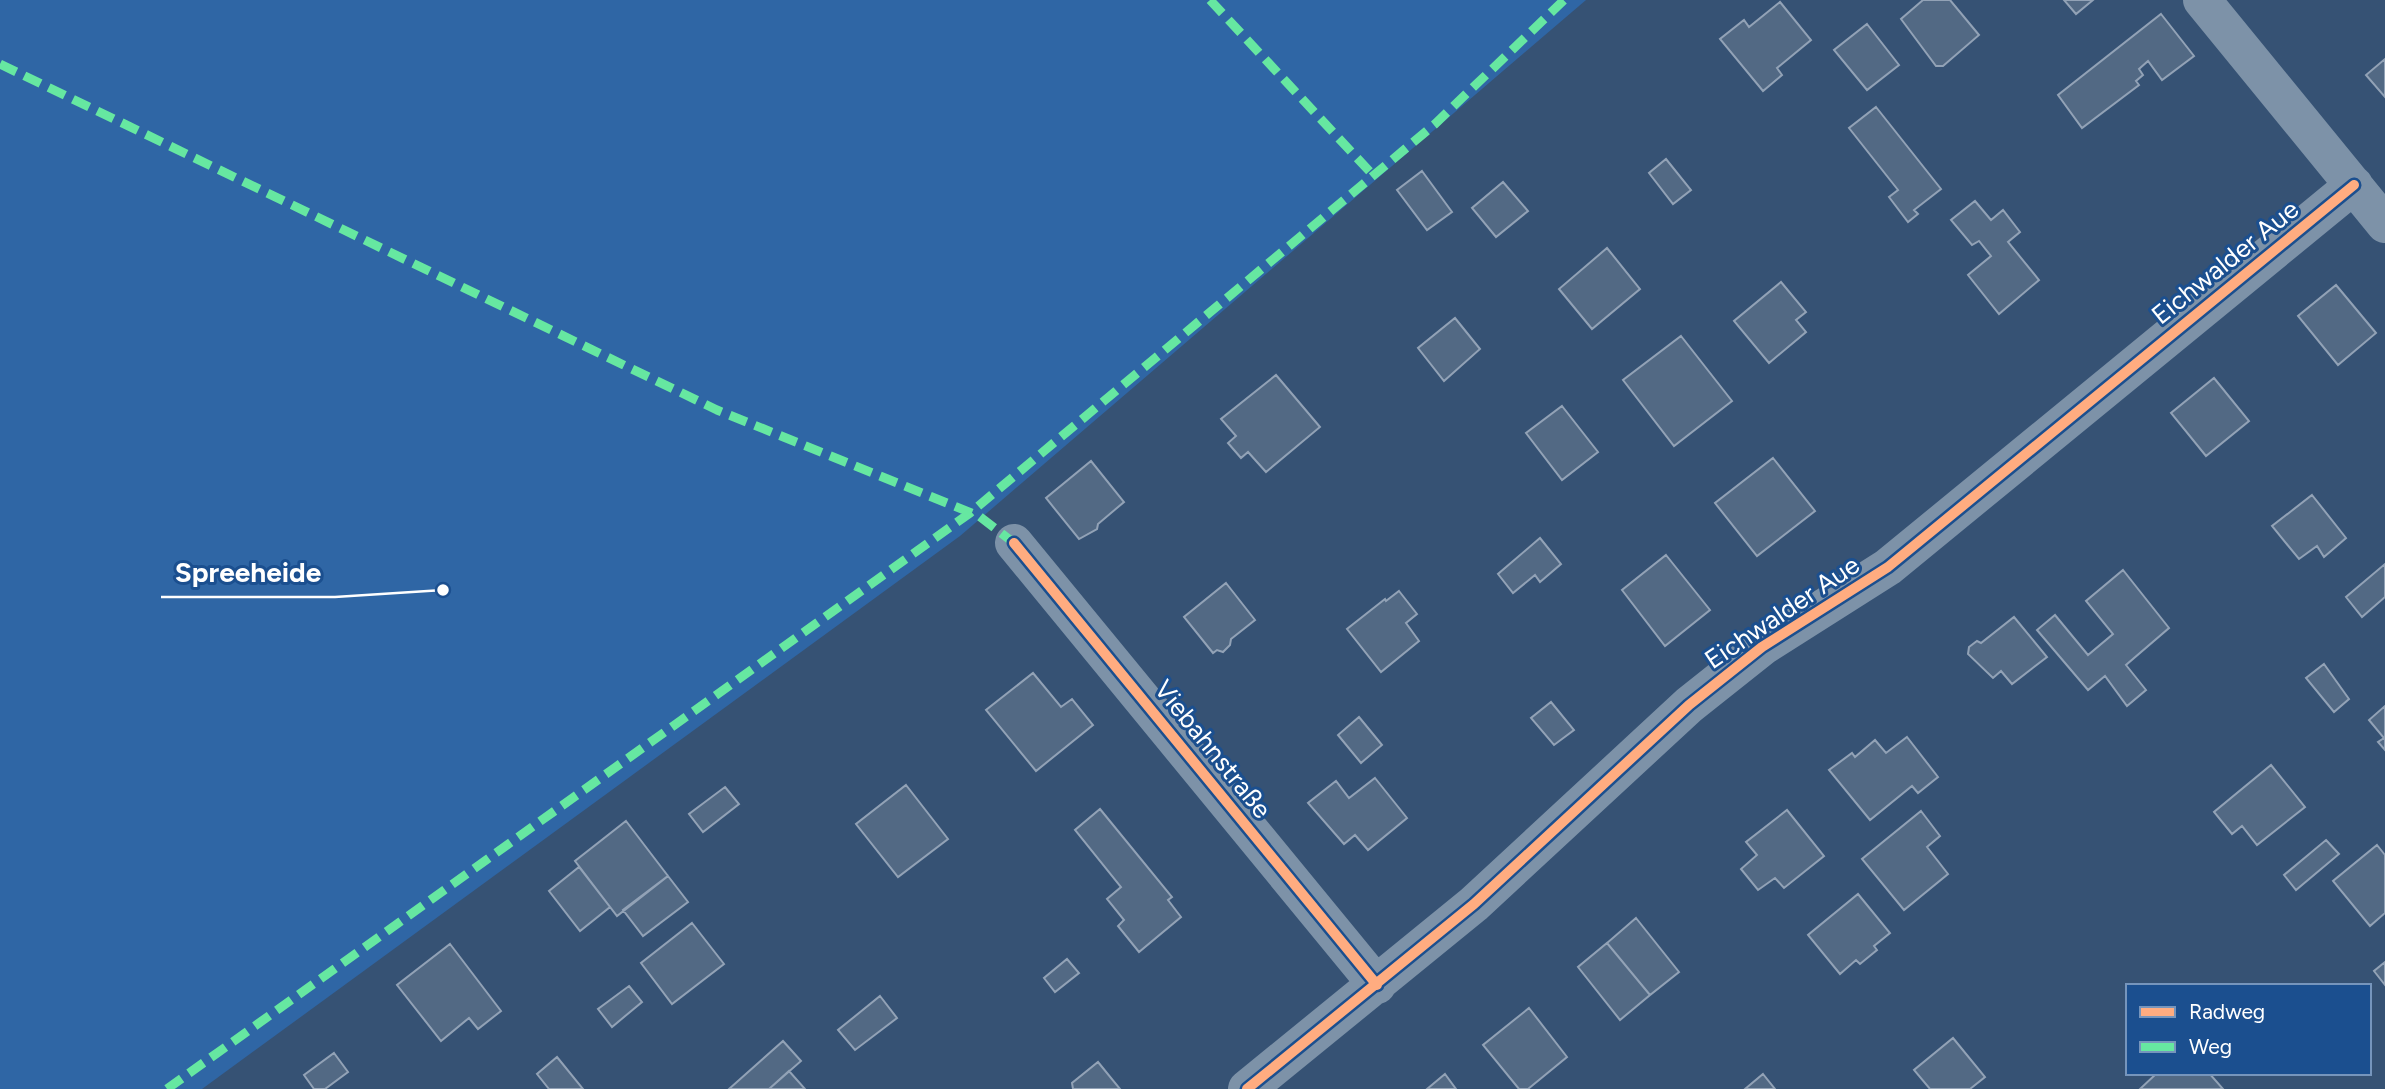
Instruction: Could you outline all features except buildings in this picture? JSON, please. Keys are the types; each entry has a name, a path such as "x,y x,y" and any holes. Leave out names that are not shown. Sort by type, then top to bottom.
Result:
{"street":[{"path":"2202,0 2385,224"},
{"name":"Eichwalder Aue","path":"1248,1089 1377,985 1533,852 1689,705 1762,647 1888,567 2354,186"},
{"name":"Viebahnstraße","path":"1014,542 1377,985"}],"shaded area":[{"path":"0,0 1586,0 960,536 202,1089 0,1089"}],"marked path":[{"path":"1210,0 1372,174"},
{"path":"167,1089 970,513 1435,124 1564,0"},
{"path":"0,64 717,410 979,516 1014,543"}],"cycle path":[{"path":"1247,1089 1474,904 1689,705 1762,647 1888,567 2354,185"},
{"path":"1014,543 1377,985"}],"place":[{"name":"Spreeheide","path":"443,590"}]}
